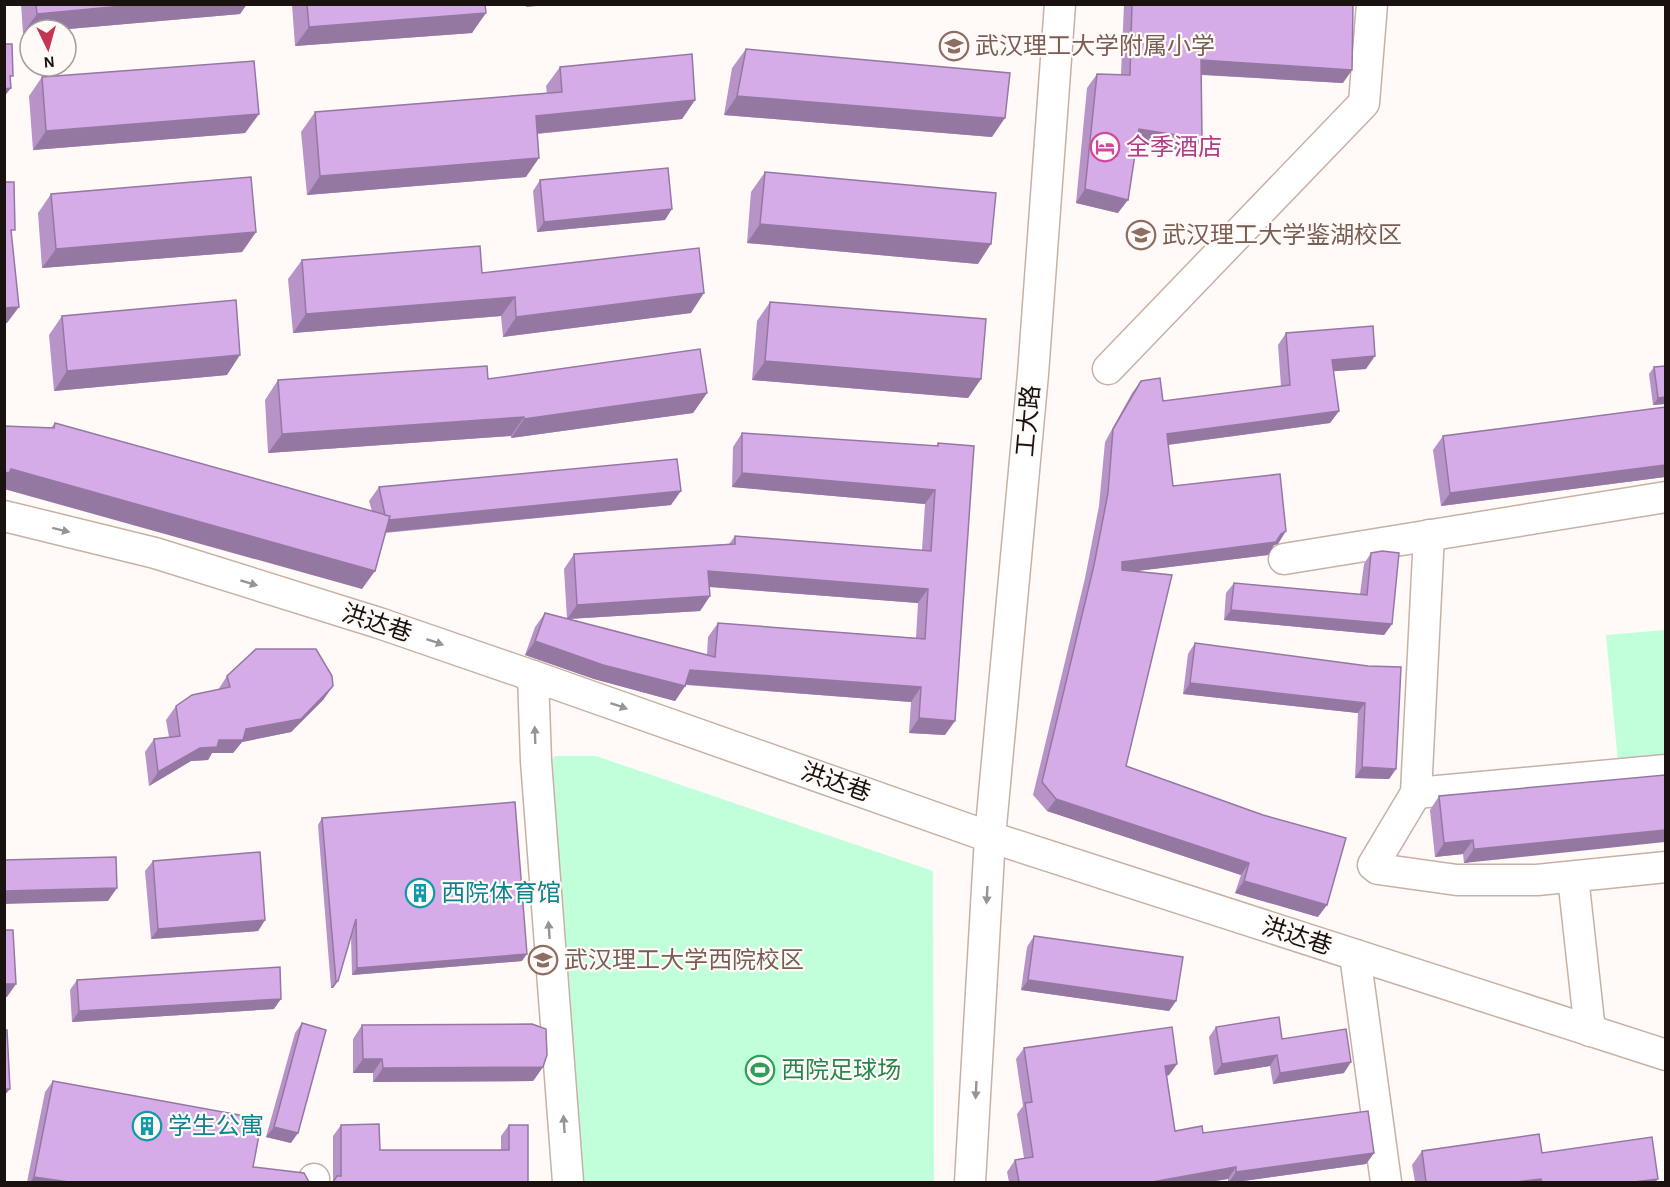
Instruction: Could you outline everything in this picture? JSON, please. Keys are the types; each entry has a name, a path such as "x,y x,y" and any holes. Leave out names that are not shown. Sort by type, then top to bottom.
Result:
{"street":[{"name":"工大路","path":"970,1182 990,837 1033,374 1060,4"},
{"path":"1108,369 1364,103 1372,4"},
{"path":"1284,559 1665,497"},
{"name":"洪达巷","path":"4,516 155,553 368,620 990,837 1665,1055"},
{"path":"1429,535 1416,793 1373,866 1378,869 1457,880 1537,880 1665,867"},
{"path":"533,676 536,760 568,1182"},
{"path":"1416,793 1665,770"},
{"path":"1573,877 1590,1031"},
{"path":"1355,955 1386,1182"}],"green space":[{"path":"1665,630 1665,758 1618,763 1606,635"},
{"path":"555,756 596,756 933,871 934,1182 582,1182 545,767"}],"building":[{"path":"36,4 144,4 37,14"},
{"path":"307,4 485,4 486,13 309,27"},
{"path":"1132,4 1353,4 1352,70 1201,60 1202,139 1139,129 1128,200 1085,189 1097,74 1130,75"},
{"path":"4,44 12,44 13,76 10,76 11,88 4,89"},
{"path":"746,49 1010,73 1005,118 737,96"},
{"path":"692,54 695,100 536,116 539,158 320,176 315,112 562,92 560,67"},
{"path":"254,61 259,114 46,131 42,78 78,78 78,74"},
{"path":"668,168 672,209 544,222 540,180"},
{"path":"765,172 996,193 991,244 760,224"},
{"path":"251,177 256,232 56,249 51,194"},
{"path":"4,182 14,182 15,230 11,230 19,307 4,308"},
{"path":"480,246 482,273 699,248 704,293 516,317 515,297 306,314 302,260"},
{"path":"236,300 240,355 67,371 62,316"},
{"path":"770,302 986,319 981,379 765,361"},
{"path":"1373,326 1375,356 1332,360 1339,411 1167,434 1173,486 1280,474 1286,531 1276,542 1122,562 1122,570 1172,575 1126,766 1263,815 1346,838 1327,905 1244,881 1249,863 1056,799 1042,782 1094,565 1108,493 1113,429 1141,381 1160,378 1163,401 1290,385 1286,333"},
{"path":"700,349 707,393 524,419 524,417 282,434 278,380 487,366 488,379"},
{"path":"1665,366 1665,397 1658,398 1654,367"},
{"path":"1665,407 1665,465 1450,493 1443,436"},
{"path":"55,423 390,516 375,571 11,469 9,473 4,472 4,426 54,428"},
{"path":"742,433 938,446 938,443 974,446 955,721 919,718 921,687 690,670 685,686 603,665 535,641 545,613 715,657 718,623 925,639 928,589 708,571 710,596 577,605 574,554 735,544 735,536 931,551 935,490 742,473"},
{"path":"677,459 681,491 389,520 390,516 385,515 379,487"},
{"path":"1382,551 1399,553 1392,624 1231,610 1234,583 1367,595 1371,553"},
{"path":"1195,643 1368,666 1401,667 1396,769 1362,767 1365,703 1190,683"},
{"path":"256,649 316,649 332,676 333,686 301,719 246,729 243,740 219,740 217,747 200,748 158,772 154,739 180,736 176,706 192,695 230,687 227,676"},
{"path":"1665,775 1665,830 1476,849 1474,849 1473,840 1444,843 1439,796"},
{"name":"西院体育馆","path":"515,802 527,954 357,968 356,919 338,981 336,981 322,818"},
{"path":"260,852 265,920 158,929 153,861"},
{"path":"116,857 117,888 4,891 4,860"},
{"path":"4,930 13,930 16,984 4,984"},
{"path":"1034,936 1183,957 1176,1001 1028,980"},
{"path":"280,967 281,999 79,1011 77,980"},
{"path":"1279,1017 1282,1039 1346,1029 1351,1062 1280,1073 1277,1055 1222,1064 1216,1027"},
{"path":"302,1023 326,1030 298,1133 274,1127"},
{"path":"532,1024 546,1029 547,1055 543,1067 383,1068 382,1059 363,1059 362,1025"},
{"path":"1172,1027 1177,1064 1165,1066 1175,1131 1202,1126 1203,1133 1368,1111 1374,1153 1236,1172 1236,1167 1152,1182 1019,1182 1015,1160 1033,1157 1025,1103 1032,1102 1024,1048"},
{"path":"4,1030 7,1030 10,1089 4,1089"},
{"path":"53,1081 262,1119 253,1167 304,1173 309,1182 69,1182 34,1177"},
{"path":"379,1124 380,1150 509,1150 509,1125 528,1125 528,1182 333,1182 337,1176 341,1176 341,1125"},
{"path":"1539,1134 1542,1153 1652,1137 1658,1179 1634,1182 1542,1182 1541,1179 1517,1182 1426,1182 1422,1151"}],"place":[{"name":"武汉理工大学附属小学","path":"954,46"},
{"name":"全季酒店","path":"1105,147"},
{"name":"武汉理工大学鉴湖校区","path":"1141,235"},
{"name":"西院体育馆","path":"420,893"},
{"name":"武汉理工大学西院校区","path":"543,960"},
{"name":"西院足球场","path":"760,1070"},
{"name":"学生公寓","path":"147,1126"}]}
